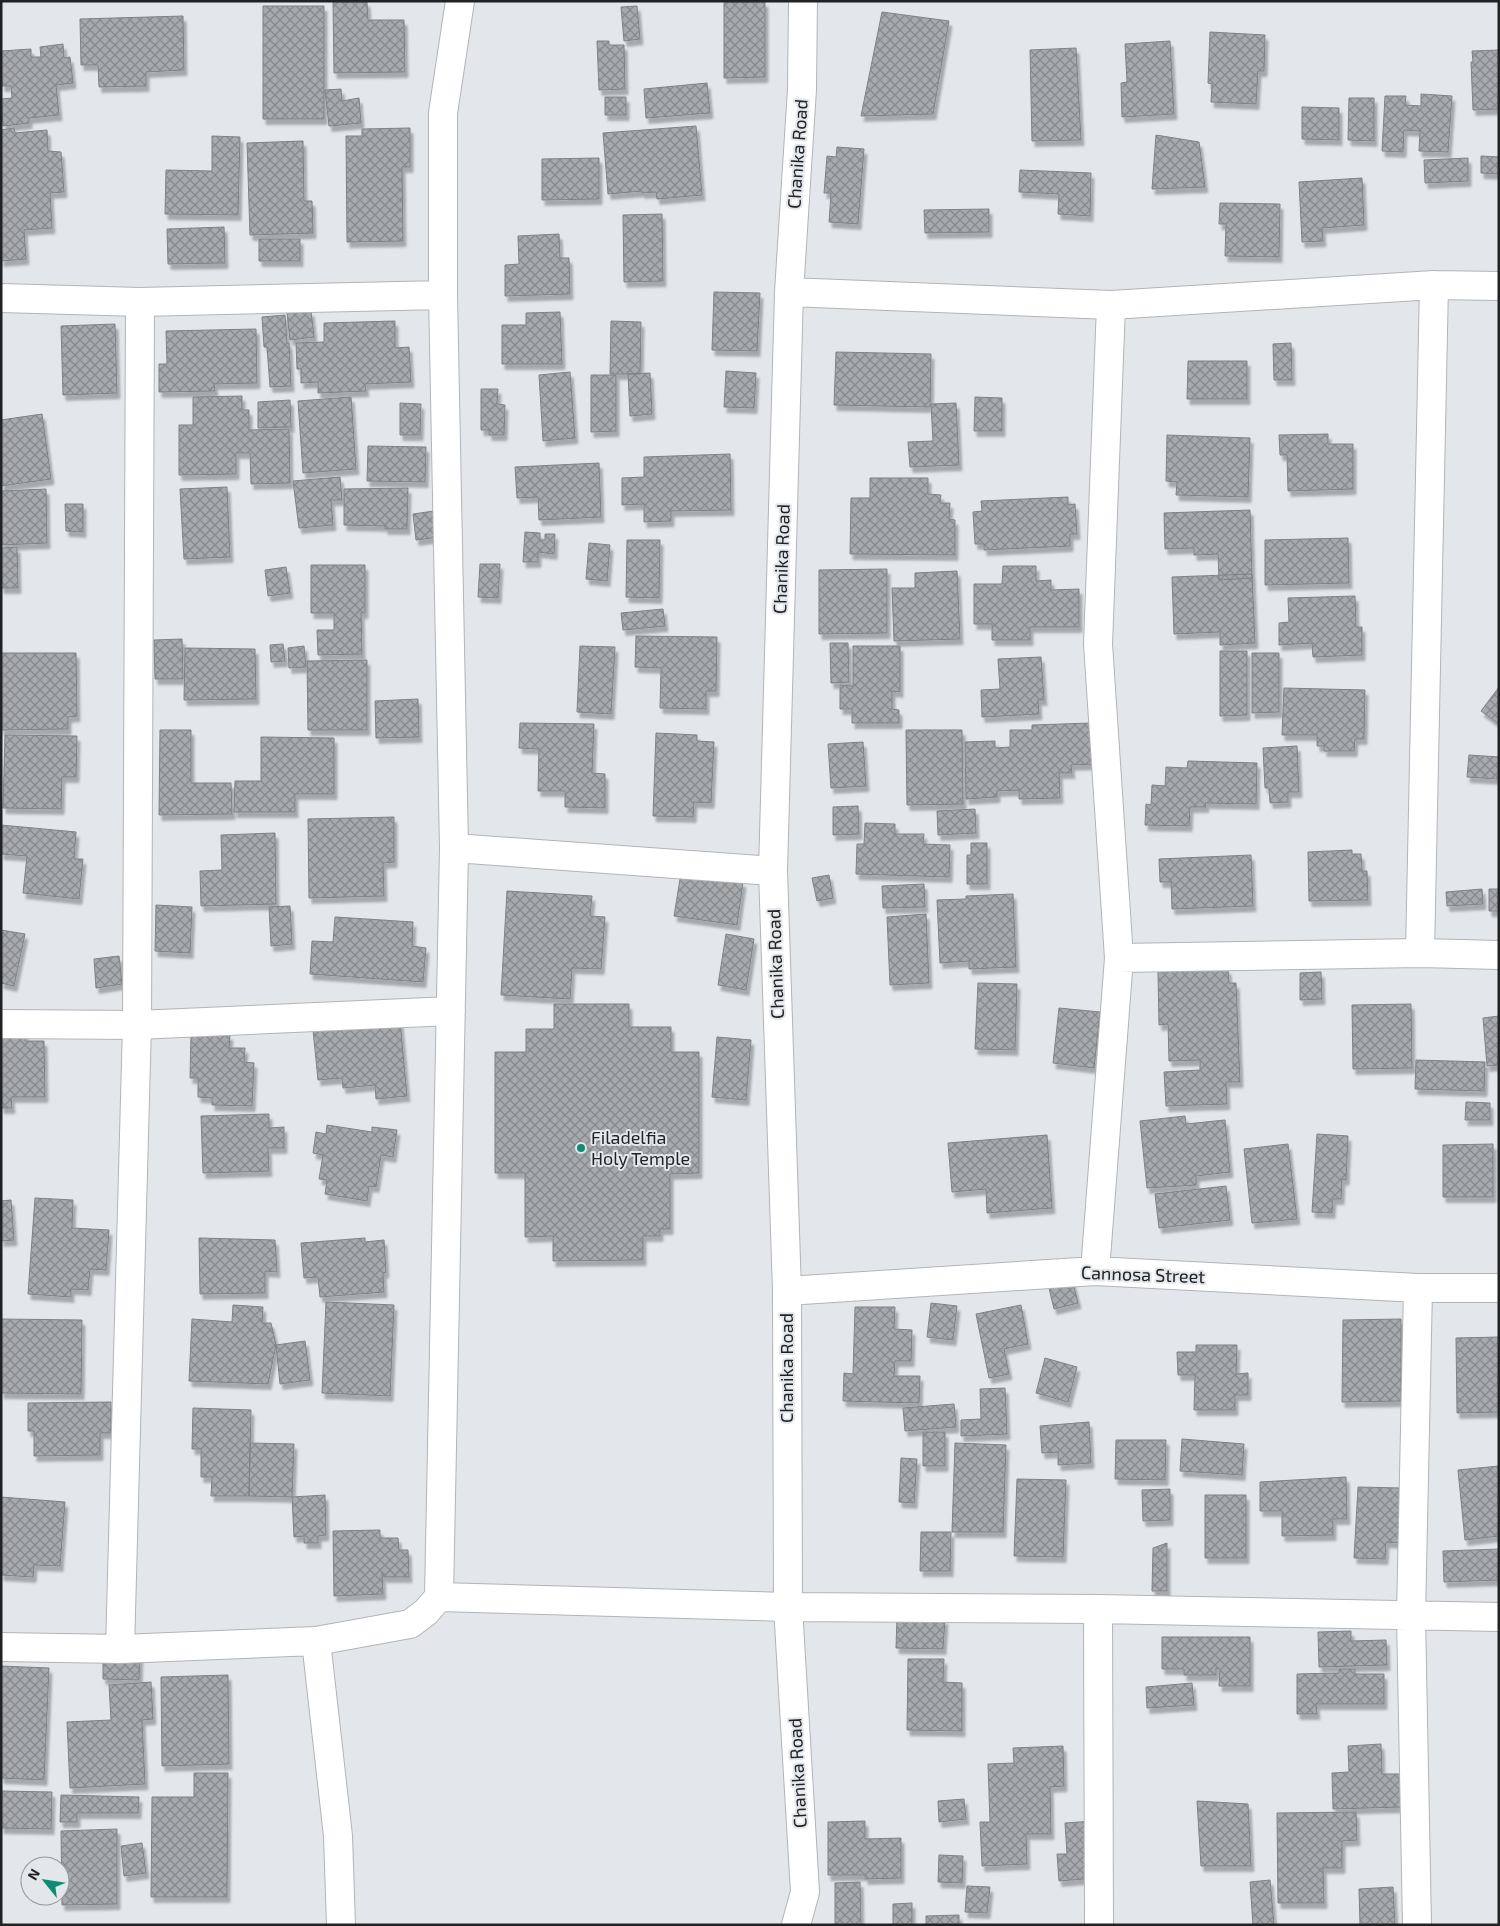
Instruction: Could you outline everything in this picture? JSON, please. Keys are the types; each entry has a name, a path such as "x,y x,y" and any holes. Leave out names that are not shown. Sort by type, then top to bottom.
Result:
{"street":[{"path":"1,1647 120,1649 316,1641 410,1624 426,1612 439,1597 454,848 443,295 443,113 460,1"},
{"name":"Chanika Road","path":"796,1925 805,1892 788,1607 787,1292 773,871 789,292 802,89 803,1"},
{"path":"789,292 1111,305 1434,285 1499,286"},
{"path":"1420,953 1434,285"},
{"path":"1,298 140,302 443,295"},
{"path":"120,1649 137,1025 140,302"},
{"path":"1095,1271 1119,958 1098,644 1111,305"},
{"path":"454,848 773,871"},
{"path":"1119,958 1420,953 1499,955"},
{"path":"1,1024 137,1025 451,1011"},
{"name":"Cannosa Street","path":"787,1292 1095,1271 1418,1288 1499,1288"},
{"path":"1417,1925 1411,1616 1418,1288"},
{"path":"439,1597 788,1607 1098,1609 1499,1617"},
{"path":"1098,1609 1099,1925"},
{"path":"316,1641 338,1836 340,1925"}],"building":[{"path":"333,2 367,2 368,20 404,20 405,72 334,73"},
{"path":"724,2 765,2 765,77 724,78"},
{"path":"263,6 324,6 324,119 263,119"},
{"path":"637,6 640,39 624,41 621,7"},
{"path":"882,12 949,21 933,114 861,116"},
{"path":"183,16 184,70 146,72 146,86 99,87 98,65 81,65 80,19"},
{"path":"1210,32 1265,35 1264,71 1258,71 1256,104 1211,102 1212,84 1208,83"},
{"path":"597,41 609,41 609,45 624,45 625,89 599,90"},
{"path":"1170,41 1174,114 1122,117 1121,83 1127,82 1125,44"},
{"path":"63,44 64,58 70,57 73,83 56,85 59,115 29,118 29,123 3,126 1,99 12,98 11,86 2,86 1,51 31,49 31,57 41,57 40,47"},
{"path":"1076,48 1081,140 1032,141 1030,50"},
{"path":"1499,50 1499,109 1473,110 1472,51"},
{"path":"707,83 710,113 646,118 644,89"},
{"path":"341,89 342,101 359,98 361,123 329,126 325,90"},
{"path":"1421,94 1452,96 1448,152 1419,151 1420,131 1404,130 1403,152 1382,151 1385,96 1406,96 1405,105 1421,106"},
{"path":"605,97 626,97 626,115 605,115"},
{"path":"1349,98 1374,98 1374,141 1348,140"},
{"path":"1302,107 1339,108 1339,140 1302,139"},
{"path":"696,126 702,195 657,199 656,192 642,193 642,191 608,194 603,133"},
{"path":"14,128 15,133 47,130 48,151 61,152 64,192 50,193 52,228 24,230 26,259 1,261 1,130"},
{"path":"410,128 410,167 402,167 403,241 347,242 346,136 362,136 362,129"},
{"path":"1156,135 1199,142 1205,187 1152,189"},
{"path":"212,136 240,137 238,215 165,214 166,170 212,171"},
{"path":"303,141 304,201 312,201 313,233 250,235 247,143"},
{"path":"837,147 864,149 858,224 829,222 831,193 824,193 827,156 836,157"},
{"path":"1481,156 1499,157 1499,174 1481,173"},
{"path":"599,158 599,199 542,200 542,159"},
{"path":"1468,158 1468,181 1425,183 1424,160"},
{"path":"1020,170 1091,173 1090,216 1058,214 1059,194 1019,192"},
{"path":"1362,178 1364,225 1322,228 1323,241 1302,242 1299,182"},
{"path":"1220,203 1280,204 1279,257 1225,256 1226,224 1219,224"},
{"path":"989,209 989,232 925,233 924,210"},
{"path":"662,214 663,281 624,282 623,215"},
{"path":"224,227 225,263 168,264 167,229"},
{"path":"559,234 560,258 569,258 570,294 505,296 505,265 519,264 518,236"},
{"path":"259,239 300,239 300,261 259,261"},
{"path":"714,292 760,293 757,351 712,350"},
{"path":"311,311 314,337 290,340 287,313"},
{"path":"560,312 562,364 502,364 502,325 526,325 526,313"},
{"path":"285,315 287,343 289,343 291,386 270,387 267,347 264,347 262,317"},
{"path":"395,321 395,348 409,347 411,382 365,384 366,391 318,393 318,382 301,383 301,369 297,369 296,343 324,342 324,323"},
{"path":"611,321 641,322 640,374 610,374"},
{"path":"115,324 117,393 63,395 61,326"},
{"path":"256,329 257,383 214,384 215,391 159,392 159,364 167,364 166,331"},
{"path":"1291,343 1292,380 1274,380 1273,344"},
{"path":"836,352 931,354 930,407 834,405"},
{"path":"1188,361 1247,361 1247,399 1187,399"},
{"path":"726,371 756,373 754,408 724,407"},
{"path":"570,372 575,438 543,441 539,375"},
{"path":"650,373 652,414 630,416 628,374"},
{"path":"591,375 616,375 616,431 591,432"},
{"path":"481,389 498,389 497,404 505,405 504,435 489,435 489,430 481,430"},
{"path":"242,396 242,410 249,410 249,430 289,429 290,483 251,484 250,453 236,453 236,474 179,475 179,425 193,425 193,397"},
{"path":"351,397 356,469 303,473 298,401"},
{"path":"975,397 1002,398 1002,431 974,431"},
{"path":"290,400 291,427 258,428 258,402"},
{"path":"400,403 421,404 420,435 400,435"},
{"path":"956,403 959,465 910,467 908,442 933,441 931,404"},
{"path":"42,414 51,479 1,486 1,420"},
{"path":"1328,434 1328,444 1353,444 1353,489 1288,491 1287,455 1280,455 1279,435"},
{"path":"1167,435 1250,438 1248,497 1176,495 1177,482 1166,481"},
{"path":"368,446 426,447 425,482 367,481"},
{"path":"730,454 731,510 671,511 671,521 644,522 644,504 622,505 622,478 644,477 644,457"},
{"path":"599,463 601,517 539,520 538,497 517,498 515,467"},
{"path":"340,477 342,500 331,500 333,525 299,528 293,481"},
{"path":"870,478 928,478 928,494 941,495 940,503 950,503 949,519 955,520 955,555 850,554 851,498 870,498"},
{"path":"227,487 230,557 184,559 180,489"},
{"path":"408,488 407,529 385,529 385,526 344,525 344,489"},
{"path":"46,489 47,543 1,545 1,491"},
{"path":"1068,497 1068,505 1075,504 1077,534 1070,534 1070,546 984,550 984,544 975,544 973,512 982,511 981,501"},
{"path":"65,504 83,504 83,532 66,531"},
{"path":"1250,510 1252,578 1219,580 1218,554 1194,555 1194,548 1165,549 1164,513"},
{"path":"434,511 438,537 416,540 413,514"},
{"path":"525,532 540,533 540,540 545,540 545,534 555,534 554,554 538,552 538,562 523,562"},
{"path":"1348,538 1349,583 1265,585 1265,540"},
{"path":"627,540 660,540 659,598 626,597"},
{"path":"589,543 610,545 607,581 586,579"},
{"path":"17,547 18,588 1,588 1,548"},
{"path":"480,564 500,564 498,598 478,597"},
{"path":"311,565 365,565 365,613 361,613 362,654 318,655 317,630 334,630 334,613 311,613"},
{"path":"1003,566 1036,566 1036,581 1051,580 1051,590 1079,589 1079,627 1030,627 1030,640 992,640 992,624 974,624 974,584 1002,584"},
{"path":"286,567 290,593 268,596 265,570"},
{"path":"887,569 887,633 819,634 819,570"},
{"path":"957,571 960,639 894,641 892,588 915,588 915,573"},
{"path":"1252,574 1255,643 1220,645 1220,632 1174,634 1172,577"},
{"path":"1355,596 1356,627 1362,627 1362,655 1313,657 1312,643 1279,645 1279,623 1289,622 1288,598"},
{"path":"663,609 665,626 623,630 621,613"},
{"path":"636,636 717,637 716,691 706,691 706,709 660,708 661,668 635,667"},
{"path":"182,639 183,679 155,679 154,640"},
{"path":"830,643 848,643 849,682 831,683"},
{"path":"283,644 285,661 271,662 270,645"},
{"path":"304,646 306,667 289,668 288,648"},
{"path":"580,646 615,647 611,714 577,712"},
{"path":"853,646 900,646 900,692 892,691 892,709 899,710 899,723 852,723 852,709 840,709 840,685 853,686"},
{"path":"185,648 255,649 256,699 184,700"},
{"path":"1220,651 1247,651 1247,715 1220,716"},
{"path":"1,653 76,653 77,716 68,717 68,729 1,730"},
{"path":"1252,653 1279,653 1279,712 1252,713"},
{"path":"1041,657 1044,700 1038,700 1039,714 982,717 981,690 1000,689 998,659"},
{"path":"367,660 367,730 308,730 307,661"},
{"path":"1499,687 1499,724 1481,711"},
{"path":"1284,688 1365,690 1364,739 1355,739 1354,751 1324,751 1324,746 1317,746 1317,735 1282,735"},
{"path":"418,699 419,737 376,738 375,701"},
{"path":"520,723 594,724 592,773 605,774 605,808 565,807 565,791 538,791 539,749 519,748"},
{"path":"1092,723 1093,764 1071,765 1072,773 1059,773 1060,798 1019,799 1019,790 997,791 997,797 966,799 965,742 995,741 995,748 1010,747 1010,730 1032,730 1032,725"},
{"path":"160,730 191,730 191,783 231,783 232,814 159,815"},
{"path":"906,730 962,730 963,804 907,805"},
{"path":"656,733 697,735 697,741 714,742 711,803 694,802 693,817 653,816"},
{"path":"5,735 77,736 76,777 62,777 61,809 3,808"},
{"path":"261,737 334,738 334,794 295,794 295,812 234,812 235,781 261,781"},
{"path":"863,742 866,786 831,788 828,744"},
{"path":"1297,746 1299,792 1288,792 1288,802 1270,803 1269,788 1265,788 1263,748"},
{"path":"1469,755 1499,757 1499,779 1467,777"},
{"path":"1188,761 1257,763 1256,804 1205,803 1206,807 1190,807 1189,826 1145,825 1146,804 1151,805 1152,785 1165,786 1166,767 1187,768"},
{"path":"858,806 859,834 833,835 833,807"},
{"path":"975,809 976,833 938,835 937,811"},
{"path":"394,817 394,862 383,863 384,896 309,898 308,819"},
{"path":"865,823 895,824 895,834 924,834 923,844 950,845 949,877 856,874 857,844 864,844"},
{"path":"1,825 76,832 74,859 83,859 79,899 23,893 27,856 1,854"},
{"path":"275,833 276,904 201,906 200,871 222,870 221,835"},
{"path":"971,843 987,843 987,884 967,884 967,855 971,855"},
{"path":"1352,850 1352,854 1361,854 1362,871 1367,871 1368,900 1309,901 1308,852"},
{"path":"1251,855 1253,906 1172,909 1171,882 1160,882 1159,859"},
{"path":"681,873 743,882 737,925 674,916"},
{"path":"829,875 833,898 817,901 812,878"},
{"path":"924,884 925,907 883,908 882,886"},
{"path":"1482,889 1483,904 1447,906 1446,892"},
{"path":"1489,889 1499,889 1499,911 1489,911"},
{"path":"507,891 592,896 590,916 605,917 601,969 572,968 570,999 501,995"},
{"path":"1013,894 1016,967 969,969 969,961 940,963 937,900 966,899 966,896"},
{"path":"156,905 192,907 190,953 155,951"},
{"path":"290,906 292,944 271,946 269,907"},
{"path":"926,914 929,983 890,985 887,917"},
{"path":"335,917 413,922 412,946 426,948 423,982 310,974 312,941 333,942"},
{"path":"1,930 25,934 14,986 1,983"},
{"path":"726,934 754,939 746,990 718,985"},
{"path":"119,956 122,984 96,988 94,959"},
{"path":"1228,969 1229,983 1236,983 1240,1082 1226,1082 1227,1104 1166,1106 1164,1072 1200,1070 1200,1060 1169,1061 1168,1024 1159,1025 1158,972"},
{"path":"1321,972 1322,999 1300,1000 1300,973"},
{"path":"978,983 1017,984 1015,1050 975,1049"},
{"path":"554,1004 629,1004 629,1027 671,1027 671,1052 699,1052 699,1173 670,1174 670,1229 660,1229 660,1236 643,1236 643,1260 553,1261 553,1236 525,1237 525,1173 495,1173 495,1052 526,1052 526,1029 554,1029"},
{"path":"1411,1004 1412,1068 1353,1069 1352,1005"},
{"path":"1059,1008 1100,1012 1094,1068 1053,1063"},
{"path":"1499,1016 1499,1065 1487,1066 1483,1018"},
{"path":"400,1021 407,1096 376,1099 375,1085 343,1088 342,1078 318,1080 313,1030"},
{"path":"1,1028 25,1028 25,1041 44,1041 45,1097 11,1097 12,1108 1,1108"},
{"path":"191,1034 230,1035 229,1048 245,1048 244,1062 254,1063 252,1106 212,1105 212,1098 198,1097 198,1078 190,1078"},
{"path":"717,1037 751,1040 746,1100 712,1097"},
{"path":"1416,1060 1485,1062 1484,1091 1415,1089"},
{"path":"1466,1102 1490,1103 1490,1120 1465,1120"},
{"path":"269,1114 269,1128 284,1127 284,1148 268,1148 269,1171 203,1173 201,1116"},
{"path":"1185,1116 1186,1124 1225,1120 1230,1172 1196,1176 1196,1185 1147,1188 1140,1121"},
{"path":"327,1125 372,1132 372,1127 397,1130 393,1157 381,1155 376,1187 369,1186 367,1201 325,1194 327,1180 319,1179 323,1155 313,1153 316,1132 326,1134"},
{"path":"1317,1134 1348,1136 1346,1180 1342,1179 1341,1199 1333,1199 1332,1213 1312,1212"},
{"path":"1047,1135 1052,1208 987,1213 986,1189 952,1192 948,1143"},
{"path":"1288,1144 1297,1219 1252,1223 1244,1149"},
{"path":"1493,1144 1493,1197 1443,1197 1443,1145"},
{"path":"1226,1186 1230,1220 1159,1228 1155,1194"},
{"path":"35,1198 73,1200 72,1228 109,1230 106,1270 90,1269 88,1290 71,1289 71,1297 28,1294"},
{"path":"11,1200 14,1240 1,1241 1,1201"},
{"path":"199,1238 275,1240 277,1272 265,1271 265,1293 200,1294"},
{"path":"365,1238 365,1242 384,1240 386,1272 383,1273 384,1292 320,1297 318,1277 304,1278 301,1243"},
{"path":"1072,1279 1078,1303 1054,1309 1048,1284"},
{"path":"326,1302 394,1305 390,1396 322,1393"},
{"path":"931,1303 957,1306 953,1340 927,1337"},
{"path":"233,1305 263,1307 262,1323 271,1323 276,1345 268,1384 189,1381 192,1319 232,1322"},
{"path":"1021,1305 1028,1344 1004,1349 1009,1374 989,1378 976,1314"},
{"path":"855,1307 895,1307 894,1329 912,1330 911,1361 895,1361 894,1376 920,1376 919,1403 843,1401 844,1373 853,1374"},
{"path":"1,1319 82,1320 81,1394 1,1393"},
{"path":"1401,1319 1401,1401 1342,1402 1343,1320"},
{"path":"1499,1337 1499,1412 1457,1413 1456,1338"},
{"path":"305,1341 310,1380 280,1384 276,1345"},
{"path":"1196,1345 1237,1345 1236,1374 1248,1373 1248,1395 1235,1395 1235,1410 1194,1410 1195,1375 1178,1375 1177,1352 1196,1352"},
{"path":"1045,1358 1077,1367 1068,1402 1036,1393"},
{"path":"1005,1388 1007,1434 961,1436 961,1420 981,1419 980,1389"},
{"path":"111,1402 111,1433 100,1433 100,1455 34,1456 34,1431 28,1431 28,1403"},
{"path":"954,1404 956,1427 905,1431 903,1408"},
{"path":"193,1408 251,1410 249,1496 211,1496 212,1477 201,1477 201,1449 192,1449"},
{"path":"1089,1422 1091,1463 1058,1465 1058,1452 1042,1453 1040,1426"},
{"path":"923,1432 945,1432 945,1466 923,1466"},
{"path":"1182,1439 1244,1444 1242,1475 1180,1471"},
{"path":"1116,1440 1166,1440 1165,1480 1115,1479"},
{"path":"250,1443 294,1444 292,1497 249,1496"},
{"path":"955,1443 1006,1445 1003,1532 952,1532"},
{"path":"901,1458 917,1459 914,1503 899,1502"},
{"path":"1499,1466 1499,1536 1465,1540 1458,1470"},
{"path":"1346,1477 1347,1519 1333,1519 1333,1535 1282,1536 1282,1511 1260,1511 1260,1482"},
{"path":"1017,1479 1066,1480 1063,1557 1014,1556"},
{"path":"1358,1487 1401,1488 1399,1543 1386,1542 1385,1559 1354,1558"},
{"path":"1170,1489 1170,1520 1143,1521 1142,1490"},
{"path":"325,1495 326,1535 318,1536 318,1543 304,1543 304,1536 294,1537 292,1497"},
{"path":"1205,1495 1246,1495 1246,1558 1205,1558"},
{"path":"1,1497 65,1502 60,1566 34,1565 33,1577 1,1575"},
{"path":"380,1530 380,1538 398,1538 399,1550 408,1550 409,1577 384,1577 382,1572 383,1594 334,1596 333,1531"},
{"path":"921,1532 951,1532 950,1571 920,1571"},
{"path":"1167,1543 1167,1591 1152,1591 1153,1548"},
{"path":"1499,1549 1499,1580 1444,1582 1443,1551"},
{"path":"897,1617 945,1619 943,1649 896,1648"},
{"path":"1351,1631 1351,1641 1386,1640 1387,1665 1319,1667 1318,1632"},
{"path":"1162,1637 1250,1637 1250,1686 1219,1686 1220,1669 1216,1668 1216,1675 1184,1675 1184,1669 1162,1669"},
{"path":"103,1655 140,1655 139,1680 103,1679"},
{"path":"908,1659 944,1659 943,1682 962,1683 962,1731 907,1730"},
{"path":"1,1666 49,1668 44,1780 1,1778"},
{"path":"1339,1669 1355,1669 1355,1674 1384,1674 1384,1704 1316,1704 1317,1714 1297,1714 1297,1674 1339,1673"},
{"path":"228,1675 229,1764 162,1766 161,1677"},
{"path":"151,1682 153,1719 142,1720 145,1784 70,1788 67,1722 111,1720 109,1685"},
{"path":"1192,1683 1194,1705 1147,1708 1146,1687"},
{"path":"1381,1744 1382,1774 1401,1774 1402,1807 1333,1809 1332,1773 1349,1772 1348,1746"},
{"path":"1063,1746 1064,1786 1050,1787 1051,1834 1026,1834 1027,1864 982,1866 980,1822 990,1822 988,1764 1014,1763 1013,1748"},
{"path":"194,1773 228,1773 227,1897 151,1897 152,1797 194,1797"},
{"path":"2,1791 52,1792 51,1829 1,1828"},
{"path":"61,1795 139,1797 138,1813 77,1813 77,1822 60,1822"},
{"path":"964,1799 966,1819 939,1822 938,1801"},
{"path":"1197,1801 1248,1804 1251,1866 1201,1866"},
{"path":"1356,1812 1357,1840 1342,1841 1342,1868 1323,1868 1324,1903 1278,1903 1277,1813"},
{"path":"865,1821 865,1839 901,1838 901,1878 865,1879 865,1875 828,1875 828,1822"},
{"path":"1093,1821 1097,1878 1059,1881 1057,1854 1067,1854 1065,1823"},
{"path":"117,1829 117,1904 70,1905 70,1856 61,1856 61,1831"},
{"path":"142,1843 146,1873 124,1876 121,1846"},
{"path":"939,1855 963,1856 962,1883 938,1882"},
{"path":"1270,1880 1274,1925 1253,1925 1250,1882"},
{"path":"860,1882 861,1925 835,1925 835,1883"},
{"path":"967,1886 990,1887 987,1913 965,1912"},
{"path":"1393,1887 1395,1925 1360,1925 1359,1889"},
{"path":"912,1903 912,1925 893,1925 893,1904"},
{"path":"959,1915 959,1925 926,1925 926,1916"}],"place":[{"name":"Filadelfia Holy Temple","path":"581,1148"}]}
